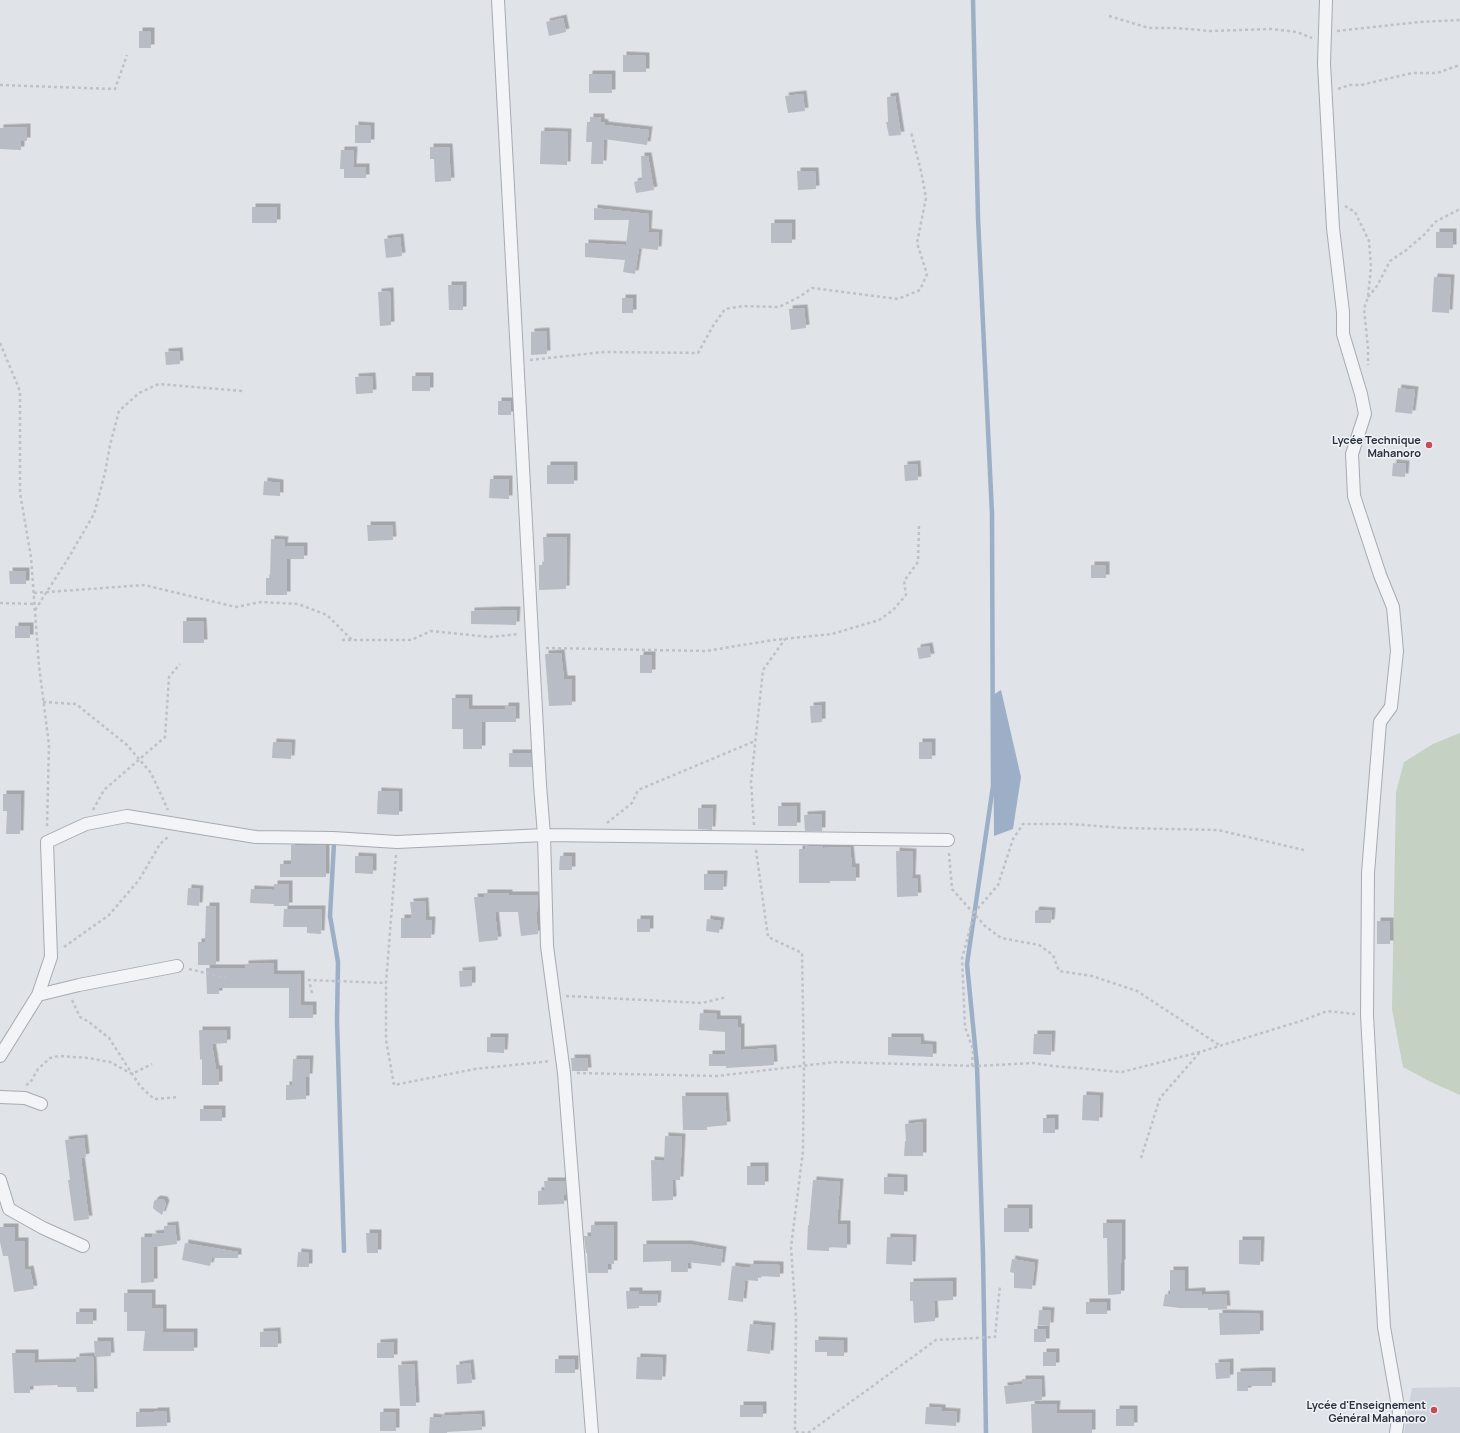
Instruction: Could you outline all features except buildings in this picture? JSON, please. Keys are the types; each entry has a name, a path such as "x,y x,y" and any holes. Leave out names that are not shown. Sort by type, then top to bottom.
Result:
{"street":[{"path":"498,0 532,648 544,836 547,946 564,1073 592,1433"},
{"path":"1326,0 1324,64 1333,228 1343,312 1343,334 1361,394 1365,414 1352,454 1354,496 1380,575 1393,607 1397,651 1392,707 1380,722 1368,873 1367,1015 1384,1327 1400,1412 1396,1433"},
{"path":"0,1056 38,995 51,957 47,842 86,824 127,816 256,838 333,838 397,842 544,836 948,840"},
{"path":"38,995 64,988 177,966"},
{"path":"0,1097 25,1098 41,1104"},
{"path":"0,1180 9,1209 43,1228 83,1246"}],"path":[{"path":"1109,16 1149,28 1177,28 1210,31 1271,29 1297,32 1315,39 1341,30 1419,22 1460,20"},
{"path":"0,85 115,89 127,55"},
{"path":"1326,95 1350,85 1366,84 1412,73 1437,73 1460,65"},
{"path":"517,362 604,352 698,353 713,326 725,309 743,306 779,307 799,297 812,288 898,299 920,290 927,274 917,243 926,198 911,132"},
{"path":"1332,203 1347,207 1355,212 1369,241 1371,267 1368,297 1364,308 1368,348 1368,368"},
{"path":"1368,297 1377,286 1390,261 1405,251 1425,234 1435,222 1460,208"},
{"path":"0,343 20,391 20,493 31,557 39,666 49,745 47,842"},
{"path":"35,610 94,514 119,411 138,393 159,384 243,391"},
{"path":"532,648 706,651 785,639 832,634 879,620 892,610 906,595 904,581 918,562 919,526"},
{"path":"34,593 144,585 236,607 261,602 298,604 327,615 352,640"},
{"path":"0,603 35,604"},
{"path":"342,640 411,640 431,631 490,637 532,633"},
{"path":"785,639 762,670 751,782 755,838 768,937 802,953 804,1066 803,1151 791,1248 796,1318 795,1432 808,1433 936,1340 967,1337 995,1337 1000,1285"},
{"path":"86,824 104,790 165,737 170,677 180,664"},
{"path":"44,702 76,704 127,745 151,773 178,824 160,844 138,880 109,915 51,957"},
{"path":"596,836 608,822 632,803 638,790 755,740"},
{"path":"972,1066 973,1049 965,1027 962,959 974,913 998,885 1013,839 1023,824 1070,824 1124,828 1218,830 1304,850"},
{"path":"948,840 952,889 985,926 1000,938 1039,945 1052,955 1059,971 1092,976 1137,991 1220,1045"},
{"path":"397,842 386,983 386,1040 394,1085 475,1069 562,1060"},
{"path":"177,966 227,978"},
{"path":"312,993 309,980 386,983"},
{"path":"64,988 80,1017 109,1038 140,1086 154,1099 179,1097"},
{"path":"553,996 702,1003 727,997"},
{"path":"564,1073 717,1076 835,1062 972,1066 1033,1063 1122,1072 1200,1052 1304,1020 1327,1011 1367,1015"},
{"path":"1141,1158 1160,1098 1200,1052"},
{"path":"24,1086 30,1083 38,1069 50,1058 59,1056 88,1058 110,1062 132,1074"},
{"path":"132,1074 152,1064"}],"shaded area":[{"name":"Lycée d'Enseignement Général Mahanoro","path":"1460,1387 1460,1433 1404,1433 1412,1388"}],"green space":[{"path":"1460,733 1460,1095 1403,1067 1392,1009 1396,792 1404,762 1433,744"}],"water":[{"path":"1001,690 1021,777 1013,829 994,836 993,695"}],"waterway":[{"path":"973,0 978,218 992,514 993,786 967,964 977,1066 983,1255 986,1433"},
{"path":"334,843 330,916 338,962 337,1021 344,1251"}],"place":[{"name":"Lycée Technique Mahanoro","path":"1429,445"},
{"name":"Lycée d'Enseignement Général Mahanoro","path":"1434,1410"}]}
